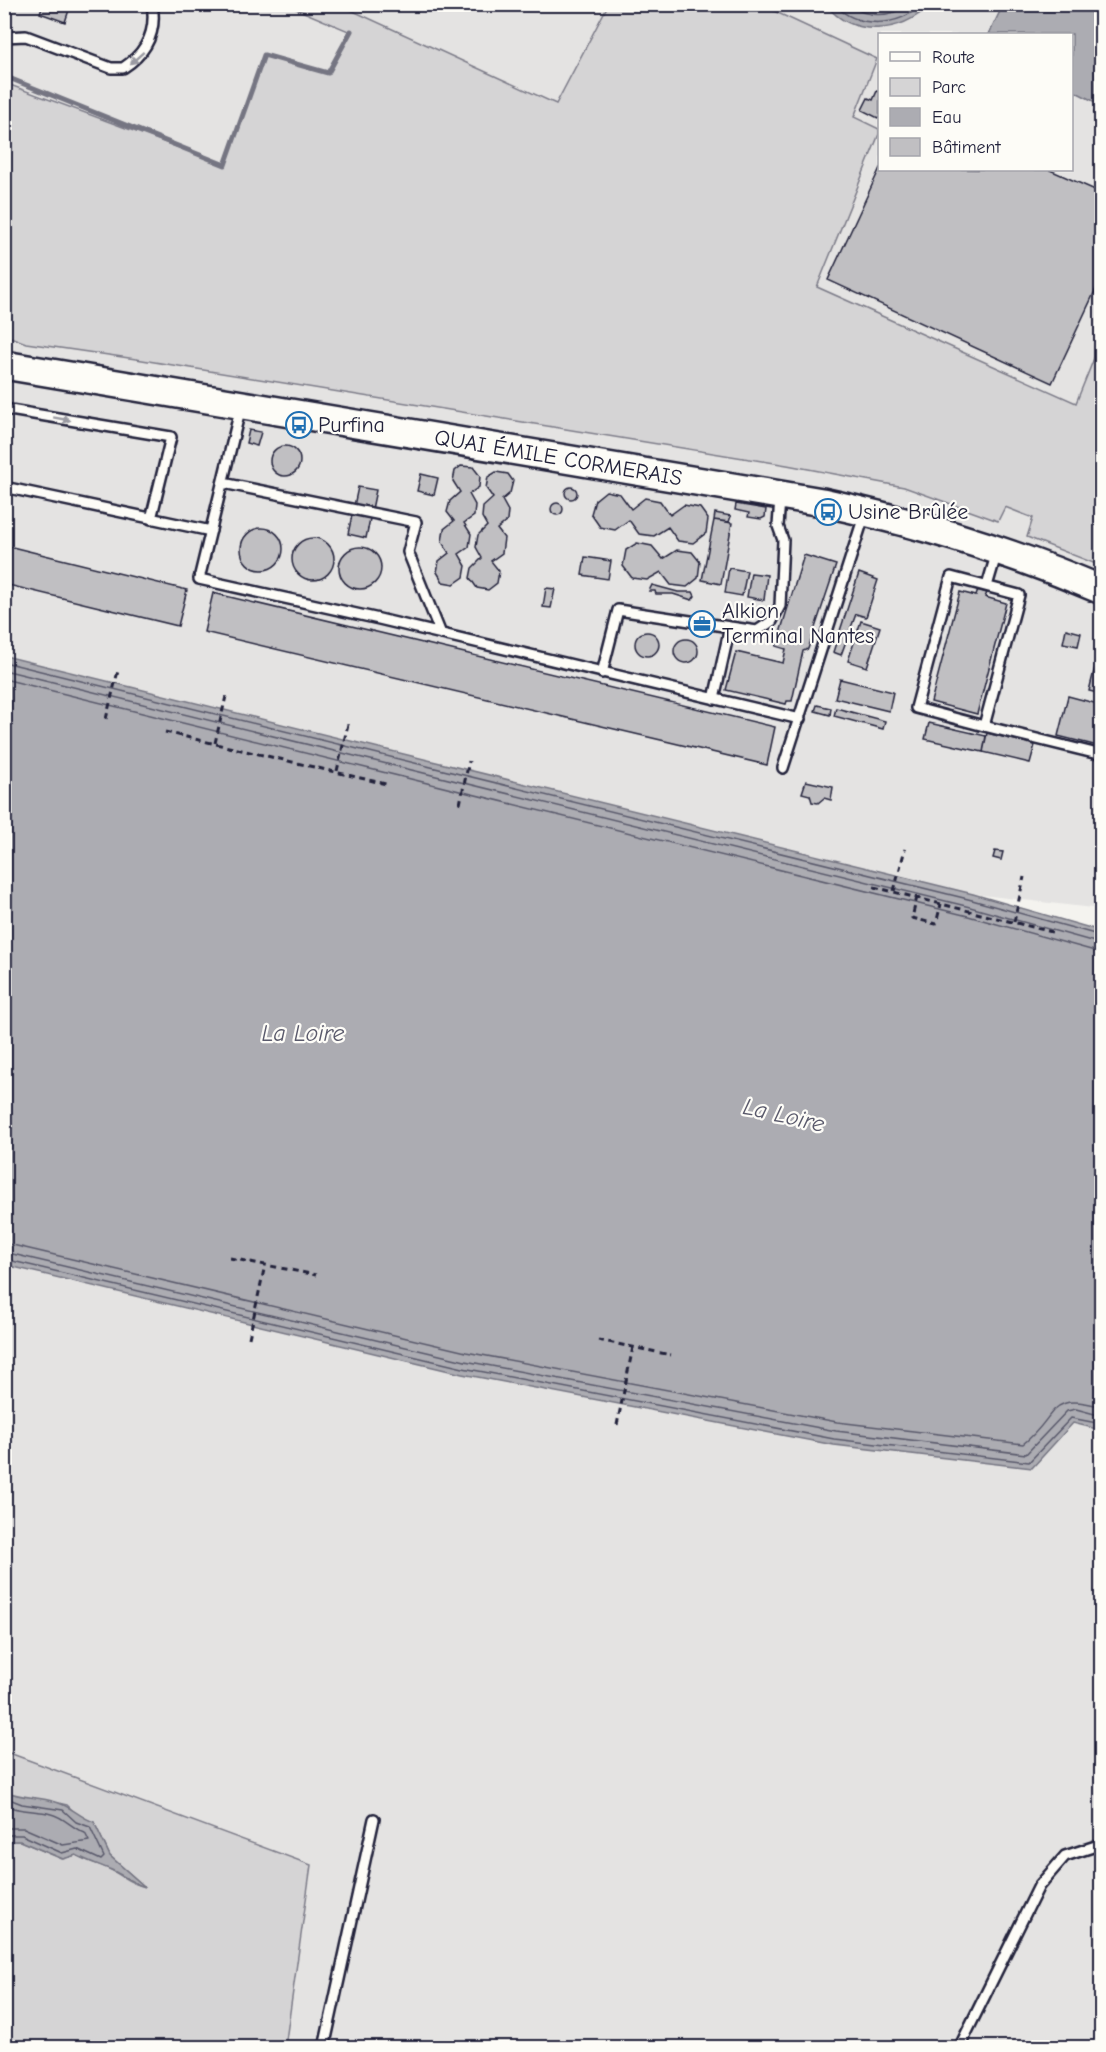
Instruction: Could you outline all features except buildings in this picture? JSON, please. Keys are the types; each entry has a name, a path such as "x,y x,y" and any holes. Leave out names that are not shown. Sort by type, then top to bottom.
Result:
{"main road":[{"name":"QUAI ÉMILE CORMERAIS","path":"4,365 865,511 936,529 998,549 1101,590"}],"lane":[{"path":"4,37 26,36 111,68 123,68 144,51 151,38 152,4"},
{"path":"241,406 199,579 800,719"},
{"path":"4,409 171,437 152,519"},
{"path":"223,483 416,522 408,552 441,634"},
{"path":"4,487 211,531"},
{"path":"602,673 618,610 757,630 772,621 780,606 783,540 778,526 780,495"},
{"path":"783,768 865,511"},
{"path":"987,586 998,549"},
{"path":"984,726 1019,595 951,577 916,708 984,726 1101,755"},
{"path":"714,699 730,627"},
{"path":"324,2048 374,1819"},
{"path":"959,2048 1039,1886 1065,1856 1101,1844"}],"path":[{"path":"106,719 118,670"},
{"path":"214,744 227,692"},
{"path":"337,772 349,720"},
{"path":"165,732 386,784"},
{"path":"460,804 469,761"},
{"path":"894,891 905,849"},
{"path":"1014,922 1024,877"},
{"path":"874,886 1052,932"},
{"path":"917,897 912,918 936,924 941,903"},
{"path":"230,1258 316,1275"},
{"path":"249,1338 265,1265"},
{"path":"598,1340 671,1355"},
{"path":"617,1425 633,1347"}],"shaded area":[{"path":"5,5 1101,5 1101,909 973,894 5,656"},
{"path":"4,1265 462,1374 834,1445 1032,1468 1074,1422 1101,1430 1101,2047 285,2047 310,1865 5,1751"}],"green space":[{"path":"287,5 340,5 556,104 608,5 761,5 877,59 854,117 878,129 878,136 817,287 1076,403 1101,341 1101,566 1027,537 1033,518 1005,507 998,521 904,487 787,465 26,343 5,335 5,83 225,165 264,55 328,73 351,32"},
{"path":"4,1751 311,1865 285,2047 5,2047 5,1841 20,1841 62,1859 76,1855 144,1886 110,1856 94,1822 79,1817 67,1805 23,1798 5,1791"}],"water":[{"path":"826,5 930,5 905,22 878,28 850,23 837,16"},
{"path":"1003,5 1101,5 1101,105 1073,91 1073,33 989,33"},
{"name":"La Loire","path":"5,656 973,894 1101,931 1101,1430 1073,1423 1032,1468 834,1445 462,1374 5,1265"},
{"path":"4,1791 61,1804 94,1822 110,1856 145,1887 76,1855 63,1859 20,1841 5,1841"}],"waterway":[{"path":"4,76 225,165 264,55 328,73 351,31"}],"place":[{"name":"Purfina","path":"299,425"},
{"name":"Usine Brûlée","path":"828,512"},
{"name":"Alkion Terminal Nantes","path":"702,624"}]}
